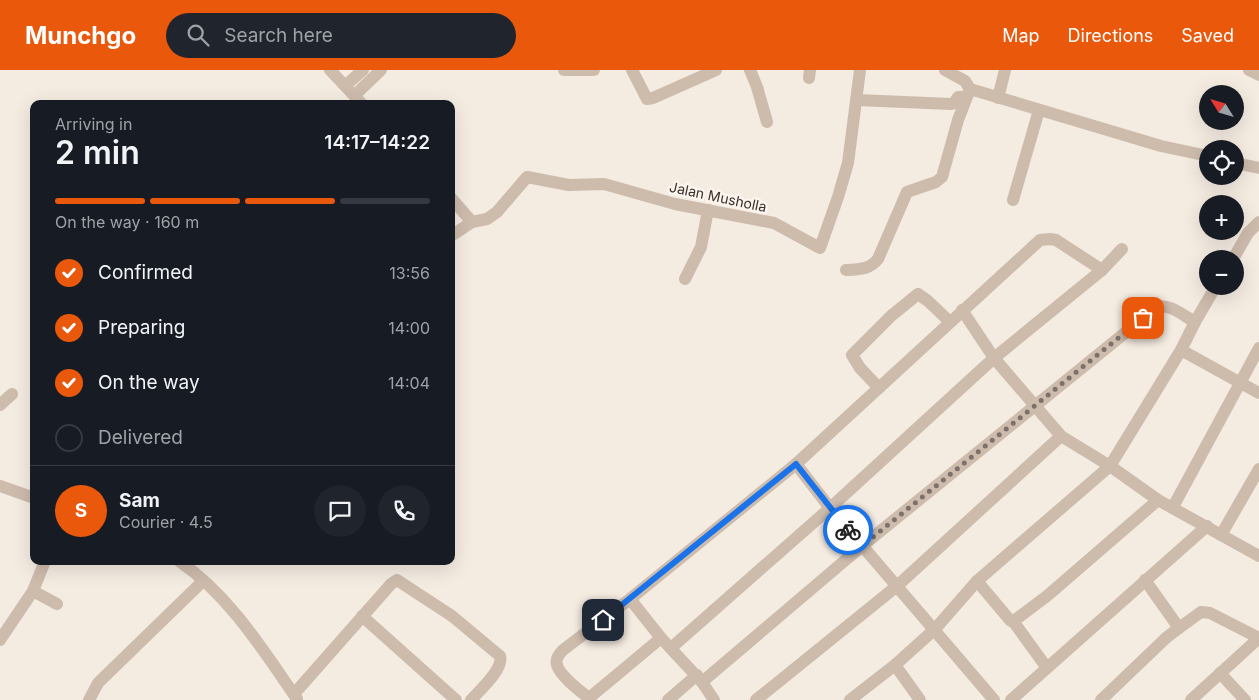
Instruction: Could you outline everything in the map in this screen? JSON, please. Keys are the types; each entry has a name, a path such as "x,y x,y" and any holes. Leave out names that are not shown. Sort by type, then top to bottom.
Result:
{"street":[{"path":"330,70 359,99 381,70"},
{"path":"346,85 363,70"},
{"path":"564,70 594,70"},
{"path":"632,70 648,98 653,98 716,70"},
{"path":"750,70 767,122"},
{"path":"860,70 857,100 952,104 958,97 968,93 998,98 1160,146 1199,154"},
{"path":"846,270 873,265 878,259 907,192 936,182 942,176 968,93 965,81 945,70"},
{"path":"998,98 1004,70"},
{"path":"1249,70 1259,75"},
{"name":"Jalan Musholla","path":"472,222 486,219 498,212 527,177 569,185 604,184 675,204 774,224 820,248 848,163 857,100"},
{"path":"1013,200 1039,110"},
{"path":"1244,165 1259,168"},
{"path":"455,203 472,222 455,233"},
{"path":"685,280 701,247 708,210"},
{"path":"1238,250 1248,233 1259,222"},
{"path":"662,638 589,698 561,672 557,664 557,658 563,650 630,599 796,464 1040,240 1050,239 1061,243 1102,270"},
{"path":"672,648 830,508 994,358 1102,270 1122,249"},
{"path":"879,388 852,355 891,316 918,294 950,322"},
{"path":"850,700 895,665 935,629 978,581 1110,466 1211,295"},
{"path":"668,700 700,679 1157,307 1169,308 1195,322"},
{"path":"962,310 994,358 1061,436 1110,466 1158,500 1259,556"},
{"path":"1173,507 1259,348"},
{"path":"1180,350 1259,393"},
{"path":"0,404 12,394"},
{"path":"756,700 897,586 1061,436"},
{"path":"796,464 830,508 994,700"},
{"path":"1220,535 1259,469"},
{"path":"0,486 30,497"},
{"path":"1013,621 1047,596 1158,500"},
{"path":"1011,700 1207,526"},
{"path":"0,640 33,591 43,565"},
{"path":"184,565 220,597 240,620 296,697 362,616 391,584 397,580 452,616 494,651 501,660 498,669 471,700"},
{"path":"1145,580 1178,628"},
{"path":"978,581 1009,619 1013,621 1047,668"},
{"path":"89,700 98,683 204,582"},
{"path":"33,591 57,604"},
{"path":"630,599 662,638 700,679 714,700"},
{"path":"1101,700 1167,636 1201,612 1210,613 1259,638 1191,700"},
{"path":"362,616 456,700"},
{"path":"895,665 920,700"},
{"path":"1220,673 1245,700"}],"way so far":[{"path":"848,530 862,546 1143,318"}],"route":[{"path":"603,620 796,464 848,530"}]}
